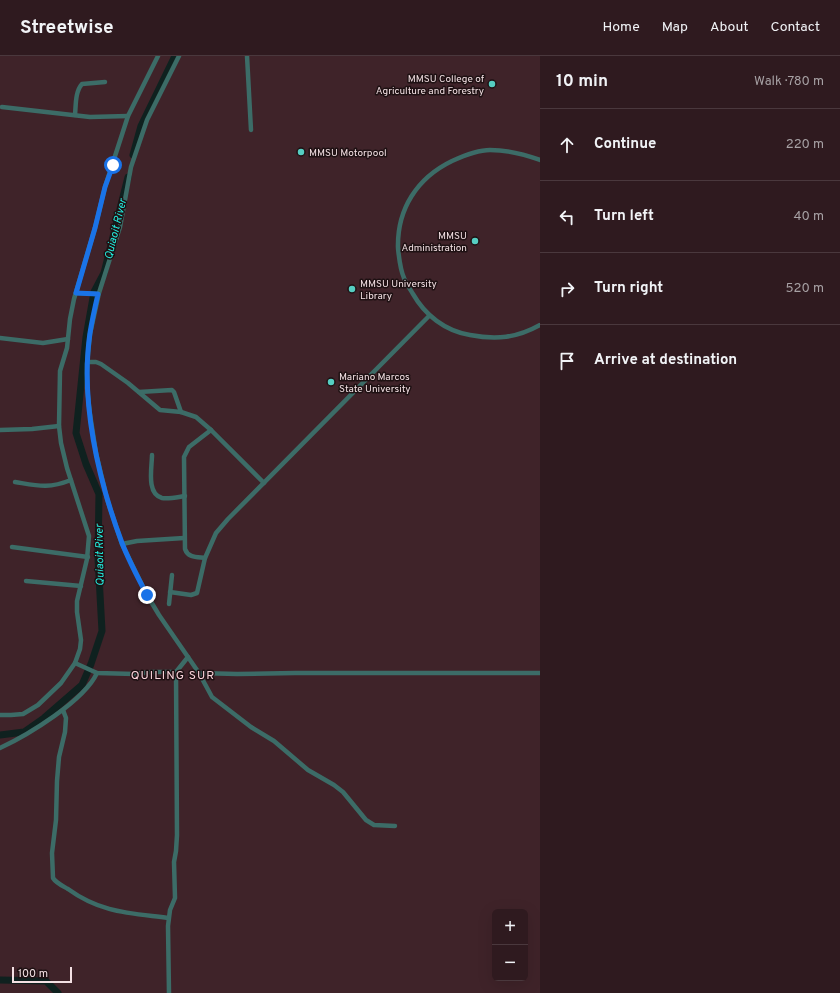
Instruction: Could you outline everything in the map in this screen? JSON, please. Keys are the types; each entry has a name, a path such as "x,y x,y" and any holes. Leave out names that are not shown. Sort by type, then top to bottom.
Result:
{"street":[{"path":"0,715 23,714 38,705 61,683 77,664 81,640 77,601 88,557 89,536 61,443 59,426 60,371 68,339 70,319 105,187 128,116 158,56"},
{"path":"179,56 143,130 132,167 120,227 96,294 90,334 87,388 96,453 107,499 122,544 147,595 199,673 212,697 251,727 274,741 308,770 343,792 370,824 395,826"},
{"path":"247,56 251,130"},
{"path":"75,115 79,87 82,84 105,82"},
{"path":"2,107 90,117 128,116"},
{"path":"540,160 512,152 488,150 464,155 427,176 415,190 403,211 398,234 399,259 403,277 416,299 429,316 459,333 480,337 502,338 519,335 540,325"},
{"path":"78,293 96,294"},
{"path":"170,592 191,595 197,593 205,558 216,533 264,482 429,316"},
{"path":"0,338 43,343 68,339"},
{"path":"88,362 96,362 101,364 139,392 160,410 181,412 196,417 264,482"},
{"path":"139,392 172,390 181,412"},
{"path":"0,430 32,430 59,426"},
{"path":"205,558 192,557 187,553 184,538 184,457 189,447 211,430"},
{"path":"152,455 152,491 162,498 185,496"},
{"path":"15,482 42,487 59,485 71,480"},
{"path":"122,544 137,541 184,538"},
{"path":"12,547 88,557"},
{"path":"169,604 172,575"},
{"path":"26,581 81,586"},
{"path":"169,993 168,918 175,898 174,862 177,835 176,672 188,658"},
{"path":"77,664 94,672 135,674 151,672 176,672"},
{"path":"0,748 25,736 62,710 92,682 94,672"},
{"path":"199,673 540,673"},
{"path":"62,710 66,718 59,765 56,820 52,854 53,878 71,892 105,908 146,916 168,918"}],"waterway":[{"name":"Quiaoit River","path":"133,155 141,126 175,56"},
{"name":"Quiaoit River","path":"0,735 24,732 44,718 82,685 102,631 98,558 99,494 86,464 76,433 86,337 94,292 104,273 128,177"},
{"name":"Quiaoit River","path":"0,980 46,981 58,993"}],"place":[{"name":"MMSU College of Agriculture and Forestry","path":"492,84"},
{"name":"MMSU Motorpool","path":"301,152"},
{"name":"MMSU Administration","path":"475,241"},
{"name":"MMSU University Library","path":"352,289"},
{"name":"Mariano Marcos State University","path":"331,382"}],"district":[{"name":"QUILING SUR","path":"173,675"}],"route":[{"path":"113,165 105,187 76,293 98,294 90,334 87,364 87,388 96,453 107,499 122,544 147,595"}]}
